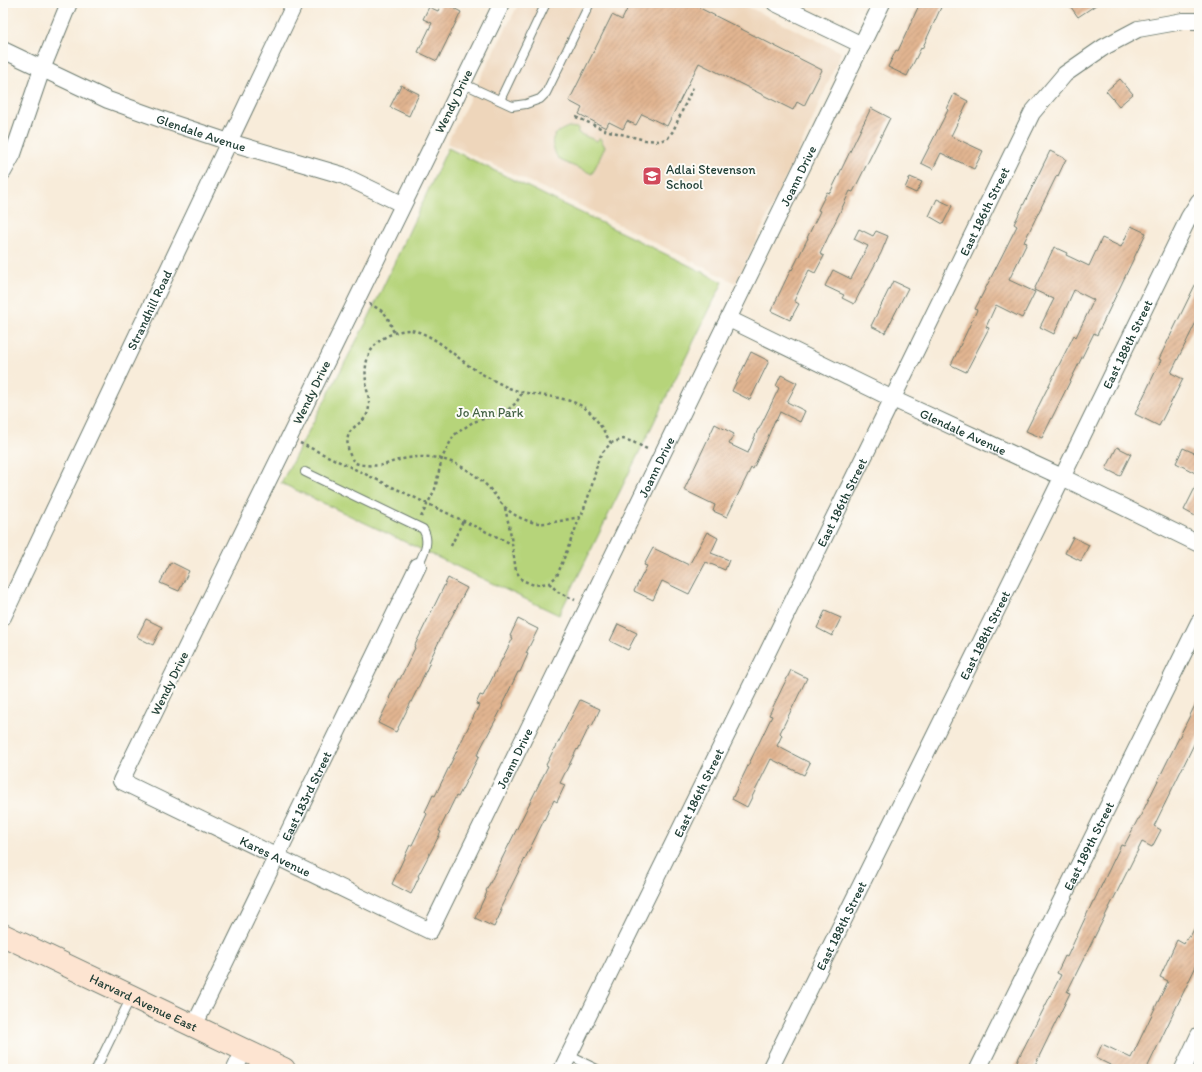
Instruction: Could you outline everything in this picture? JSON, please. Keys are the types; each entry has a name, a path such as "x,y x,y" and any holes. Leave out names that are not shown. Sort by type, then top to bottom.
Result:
{"main road":[{"name":"Harvard Avenue East","path":"3,935 194,1026 240,1060 284,1069"}],"street":[{"path":"3,172 13,154 42,69 69,3"},
{"name":"Strandhill Road","path":"3,616 295,3"},
{"name":"Wendy Drive","path":"121,781 402,204 502,3"},
{"path":"775,3 862,46"},
{"name":"Joann Drive","path":"430,931 882,3"},
{"name":"East 186th Street","path":"565,1062 1032,113 1066,74 1104,47 1138,29 1183,21 1199,21"},
{"name":"Glendale Avenue","path":"3,50 108,100 229,142 342,175 402,204"},
{"name":"East 188th Street","path":"770,1069 1189,217 1199,201"},
{"name":"Glendale Avenue","path":"728,319 892,399 1062,477 1199,544"},
{"name":"East 183rd Street","path":"194,1026 418,566"},
{"name":"East 189th Street","path":"978,1069 1199,622"},
{"name":"Kares Avenue","path":"121,781 430,931"},
{"path":"1183,1069 1198,1041"}],"lane":[{"path":"500,100 546,3"},
{"path":"462,83 512,106 526,104 540,99 546,93 589,5 588,3"},
{"path":"305,472 423,529 426,532 427,546 418,566"},
{"path":"96,1069 132,996"},
{"path":"565,1062 597,1069"}],"path":[{"path":"576,117 605,130 644,140 660,141 668,138 694,84"},
{"path":"368,304 381,310 388,317 394,333"},
{"path":"581,517 552,523 537,523 524,520 512,514 505,508 491,490 476,476 459,465 442,458 422,456 400,459 382,465 360,465 354,462 348,451 346,439 352,429 366,417 370,407 364,375 366,361 372,348 383,338 394,333 402,330 414,331 430,336 474,369 508,387 522,392 563,399 580,405 590,413 611,443"},
{"path":"420,519 435,489 442,458 454,435 473,422 504,413 516,403 522,392"},
{"path":"505,508 516,571 522,580 534,585 549,583 557,576 581,517 591,489 598,461 602,453 611,443 623,439 649,450"},
{"path":"300,443 512,544"},
{"path":"451,546 463,521"},
{"path":"549,583 558,592 575,600"}],"shaded area":[{"name":"Adlai Stevenson School","path":"519,3 740,3 841,52 808,130 736,283 588,209 447,143"}],"green space":[{"path":"568,127 578,128 578,133 597,141 600,138 605,147 592,174 560,160 556,155 553,145 553,138 557,133"},
{"name":"Jo Ann Park","path":"448,148 723,282 559,615 281,483 368,319"}],"building":[{"path":"442,3 461,12 437,61 418,52 432,23 423,19 429,7 438,11"},
{"path":"630,3 675,3 682,7 684,3 690,3 822,70 804,106 797,102 793,110 699,63 667,126 642,114 636,125 627,121 623,129 609,122 606,128 579,114 582,108 569,101 612,15 622,20"},
{"path":"920,3 943,3 922,49 921,48 907,76 888,67 896,50 898,51"},
{"path":"1068,3 1099,3 1078,17"},
{"path":"1120,79 1133,94 1119,106 1106,91"},
{"path":"401,85 419,94 409,116 390,107"},
{"path":"954,94 968,101 951,136 983,151 974,169 941,153 933,169 921,163 948,110 947,109"},
{"path":"871,108 890,118 853,192 850,191 820,254 824,256 815,273 809,270 794,301 799,304 790,320 771,311 808,238 820,211 818,210 827,192 830,193"},
{"path":"1050,151 1066,159 1024,242 1027,243 1009,280 1035,292 1022,318 996,305 986,327 989,328 966,372 951,365 977,310 975,309 1017,226 1014,224"},
{"path":"910,177 922,182 916,193 905,188"},
{"path":"937,199 952,206 943,224 929,216"},
{"path":"1131,226 1146,233 1097,335 1094,333 1042,438 1026,431 1074,335 1076,337 1094,300 1074,290 1054,334 1040,327 1054,299 1034,290 1054,247 1067,253 1066,255 1089,266 1102,238 1121,247"},
{"path":"859,229 873,236 876,231 888,236 881,253 854,304 842,298 844,295 825,286 833,270 851,279 868,246 854,239"},
{"path":"1199,277 1199,316 1171,373 1183,379 1159,426 1135,414 1161,360 1159,359"},
{"path":"893,281 908,288 885,333 871,326"},
{"path":"751,352 769,361 750,400 732,391"},
{"path":"781,375 797,383 787,402 805,411 800,422 780,412 753,469 751,468 727,517 713,511 715,505 684,490 715,424 734,434 729,444 748,453 758,429 779,388 776,386"},
{"path":"1117,447 1131,454 1120,476 1106,469"},
{"path":"1183,448 1199,455 1199,475 1176,463"},
{"path":"1199,480 1199,518 1184,510"},
{"path":"707,532 718,538 711,553 729,560 725,570 706,562 689,594 662,581 653,600 634,591 647,566 644,565 653,548 689,565"},
{"path":"1073,537 1089,545 1081,561 1065,553"},
{"path":"171,562 189,571 179,591 160,583"},
{"path":"448,578 467,588 444,631 396,732 378,723"},
{"path":"825,611 841,618 832,636 817,628"},
{"path":"146,619 162,627 153,645 137,637"},
{"path":"518,619 538,629 526,653 528,654 520,672 518,672 458,797 456,796 439,831 441,832 418,876 419,877 411,894 392,884 410,845 412,845 427,814 425,812 433,795 435,796 479,705 476,704 480,695 483,696 513,638 510,636"},
{"path":"618,624 637,633 628,650 610,641"},
{"path":"791,670 807,678 780,733 782,735 777,746 810,763 804,775 771,759 747,807 732,799 772,716 769,715"},
{"path":"1199,697 1199,734 1154,826 1161,830 1152,847 1142,842 1067,992 1070,993 1033,1069 1013,1069 1061,975 1057,973 1065,956 1067,957 1121,845 1124,846 1139,819"},
{"path":"580,700 600,709 592,726 590,725 578,750 577,749 560,783 565,785 557,802 554,800 500,909 502,910 494,927 475,918 487,892 486,891 548,766 546,765"},
{"path":"1199,919 1199,960 1148,1066 1153,1069 1118,1069 1096,1058 1102,1044 1131,1058 1168,981 1160,977 1177,940 1184,944 1188,936 1190,937"}],"place":[{"name":"Adlai Stevenson School","path":"652,176"}]}
